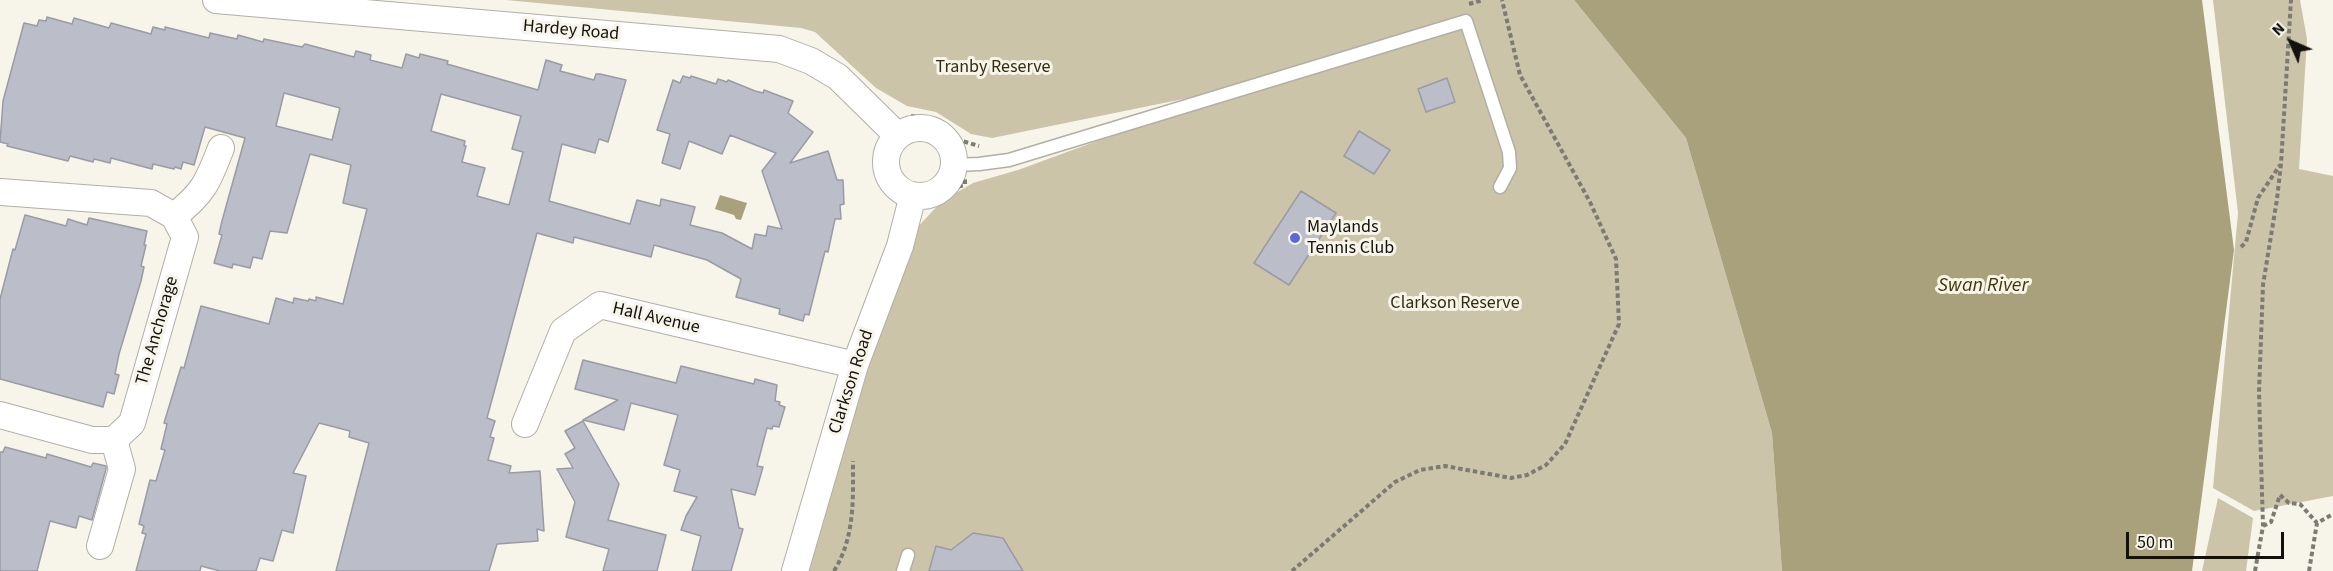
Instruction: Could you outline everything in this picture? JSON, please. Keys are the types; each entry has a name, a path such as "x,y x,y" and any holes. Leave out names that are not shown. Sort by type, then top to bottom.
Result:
{"street":[{"name":"Hardey Road","path":"216,0 779,49 811,61 838,77 897,135"},
{"path":"923,127 936,131 946,140 959,165 944,185 924,196 922,203 901,190 892,182 886,171 885,158 897,135 909,129 923,127"},
{"path":"0,192 152,203 174,216 195,201 210,178 221,148"},
{"name":"Clarkson Road","path":"795,571 855,365 900,246 922,203"},
{"name":"The Anchorage","path":"114,440 132,423 185,237 174,216"},
{"name":"Hall Avenue","path":"525,424 563,331 600,305 855,365"},
{"path":"0,415 93,440 114,440 122,469 100,546"}],"lane":[{"path":"959,165 1009,160 1466,21 1509,152 1510,168 1500,187"},
{"path":"903,571 908,555"}],"path":[{"path":"1292,571 1395,482 1420,470 1445,466 1511,478 1527,475 1546,465 1565,444 1619,324 1616,259 1590,202 1520,75 1502,0"},
{"path":"2255,571 2263,526 2259,392 2263,285 2281,164 2291,0"},
{"path":"2241,247 2246,243 2258,198 2281,164"},
{"path":"922,203 952,188 964,185 959,165"},
{"path":"834,571 847,544 853,517 853,461"},
{"path":"2263,526 2271,522 2280,495 2289,503 2300,504 2317,523"},
{"path":"2317,523 2333,514"},
{"path":"2309,571 2317,523"}],"green space":[{"name":"Clarkson Reserve","path":"506,0 1574,0 1686,138 1772,433 1782,571 795,571 900,246 942,201 973,183 1018,170 1247,86 992,138 971,134 936,112 907,106 876,88 815,32 801,28"},
{"path":"2213,0 2300,0 2307,39 2299,169 2333,176 2333,496 2254,511 2213,488 2238,213"},
{"path":"2218,498 2253,518 2246,571 2202,571"}],"water":[{"name":"Swan River","path":"1574,0 2202,0 2234,250 2192,571 1782,571 1772,433 1686,138"},
{"path":"720,195 747,203 741,220 736,219 734,215 715,209"}],"building":[{"path":"47,17 72,24 74,18 109,28 111,23 151,34 153,27 165,30 165,27 209,38 210,33 237,39 238,35 263,42 264,39 302,47 305,44 354,57 356,51 371,55 370,60 402,68 406,54 419,58 420,54 538,90 546,60 562,65 560,71 594,80 596,74 600,74 626,80 608,142 599,139 595,153 562,144 549,201 630,224 637,200 660,206 661,199 695,207 690,225 722,233 752,249 755,234 766,236 768,226 782,229 762,171 776,153 730,135 722,154 689,141 680,169 662,163 670,134 657,130 673,80 680,83 683,76 690,78 691,76 716,84 718,79 727,82 728,80 755,91 763,93 764,90 793,101 788,113 813,132 790,163 828,151 837,180 843,180 844,204 840,205 841,219 835,219 828,252 825,251 809,315 805,314 803,321 779,314 780,309 736,297 741,279 707,260 654,245 651,257 574,237 573,243 537,233 487,418 495,421 490,437 494,438 488,460 511,466 509,473 540,471 544,531 537,529 538,541 497,544 489,571 336,571 369,443 349,437 350,431 319,423 293,473 306,476 293,533 282,530 273,561 260,558 256,571 220,571 201,566 200,571 136,571 146,534 142,533 144,526 139,524 150,480 156,481 165,450 161,449 167,424 164,423 181,367 184,368 201,306 269,324 276,298 293,303 294,298 316,301 316,297 343,304 367,209 343,203 351,165 310,154 287,233 270,231 262,259 253,257 250,268 233,264 232,268 214,263 222,235 219,234 222,221 245,138 205,127 194,165 183,162 181,169 153,164 152,169 111,158 110,163 94,159 93,162 70,156 68,161 7,146 8,144 0,142 3,101 24,23 37,26 39,20 46,21","holes":["284,93 340,108 332,140 276,126","441,94 521,116 512,149 523,152 509,205 477,196 485,168 462,162 465,141 431,131"]},
{"path":"1447,78 1455,102 1426,112 1418,89"},
{"path":"1359,131 1390,150 1374,174 1344,156"},
{"name":"Maylands Tennis Club","path":"1301,191 1336,213 1289,285 1254,263"},
{"path":"25,215 66,226 68,219 87,225 89,218 147,231 141,281 115,374 119,375 114,394 107,392 103,407 0,379 0,299 13,249 15,250"},
{"path":"583,360 676,383 681,366 754,384 755,379 777,385 775,401 785,407 779,427 767,428 757,466 763,467 755,495 731,489 739,528 743,529 731,571 692,571 701,536 681,530 697,497 674,491 680,470 664,465 678,415 631,403 624,430 583,420 618,400 575,389"},
{"path":"583,421 619,484 608,520 666,535 657,571 603,571 609,549 566,537 575,502 557,469 573,468 565,454 575,448 565,431"},
{"path":"5,447 46,458 47,454 91,467 93,463 106,466 92,520 79,516 76,528 50,521 37,571 0,571 0,452 3,452"},
{"path":"973,533 1003,538 1023,571 929,571 936,546 951,550"}],"place":[{"name":"Maylands Tennis Club","path":"1295,238"}],"park label":[{"name":"Tranby Reserve","path":"993,68"}]}
